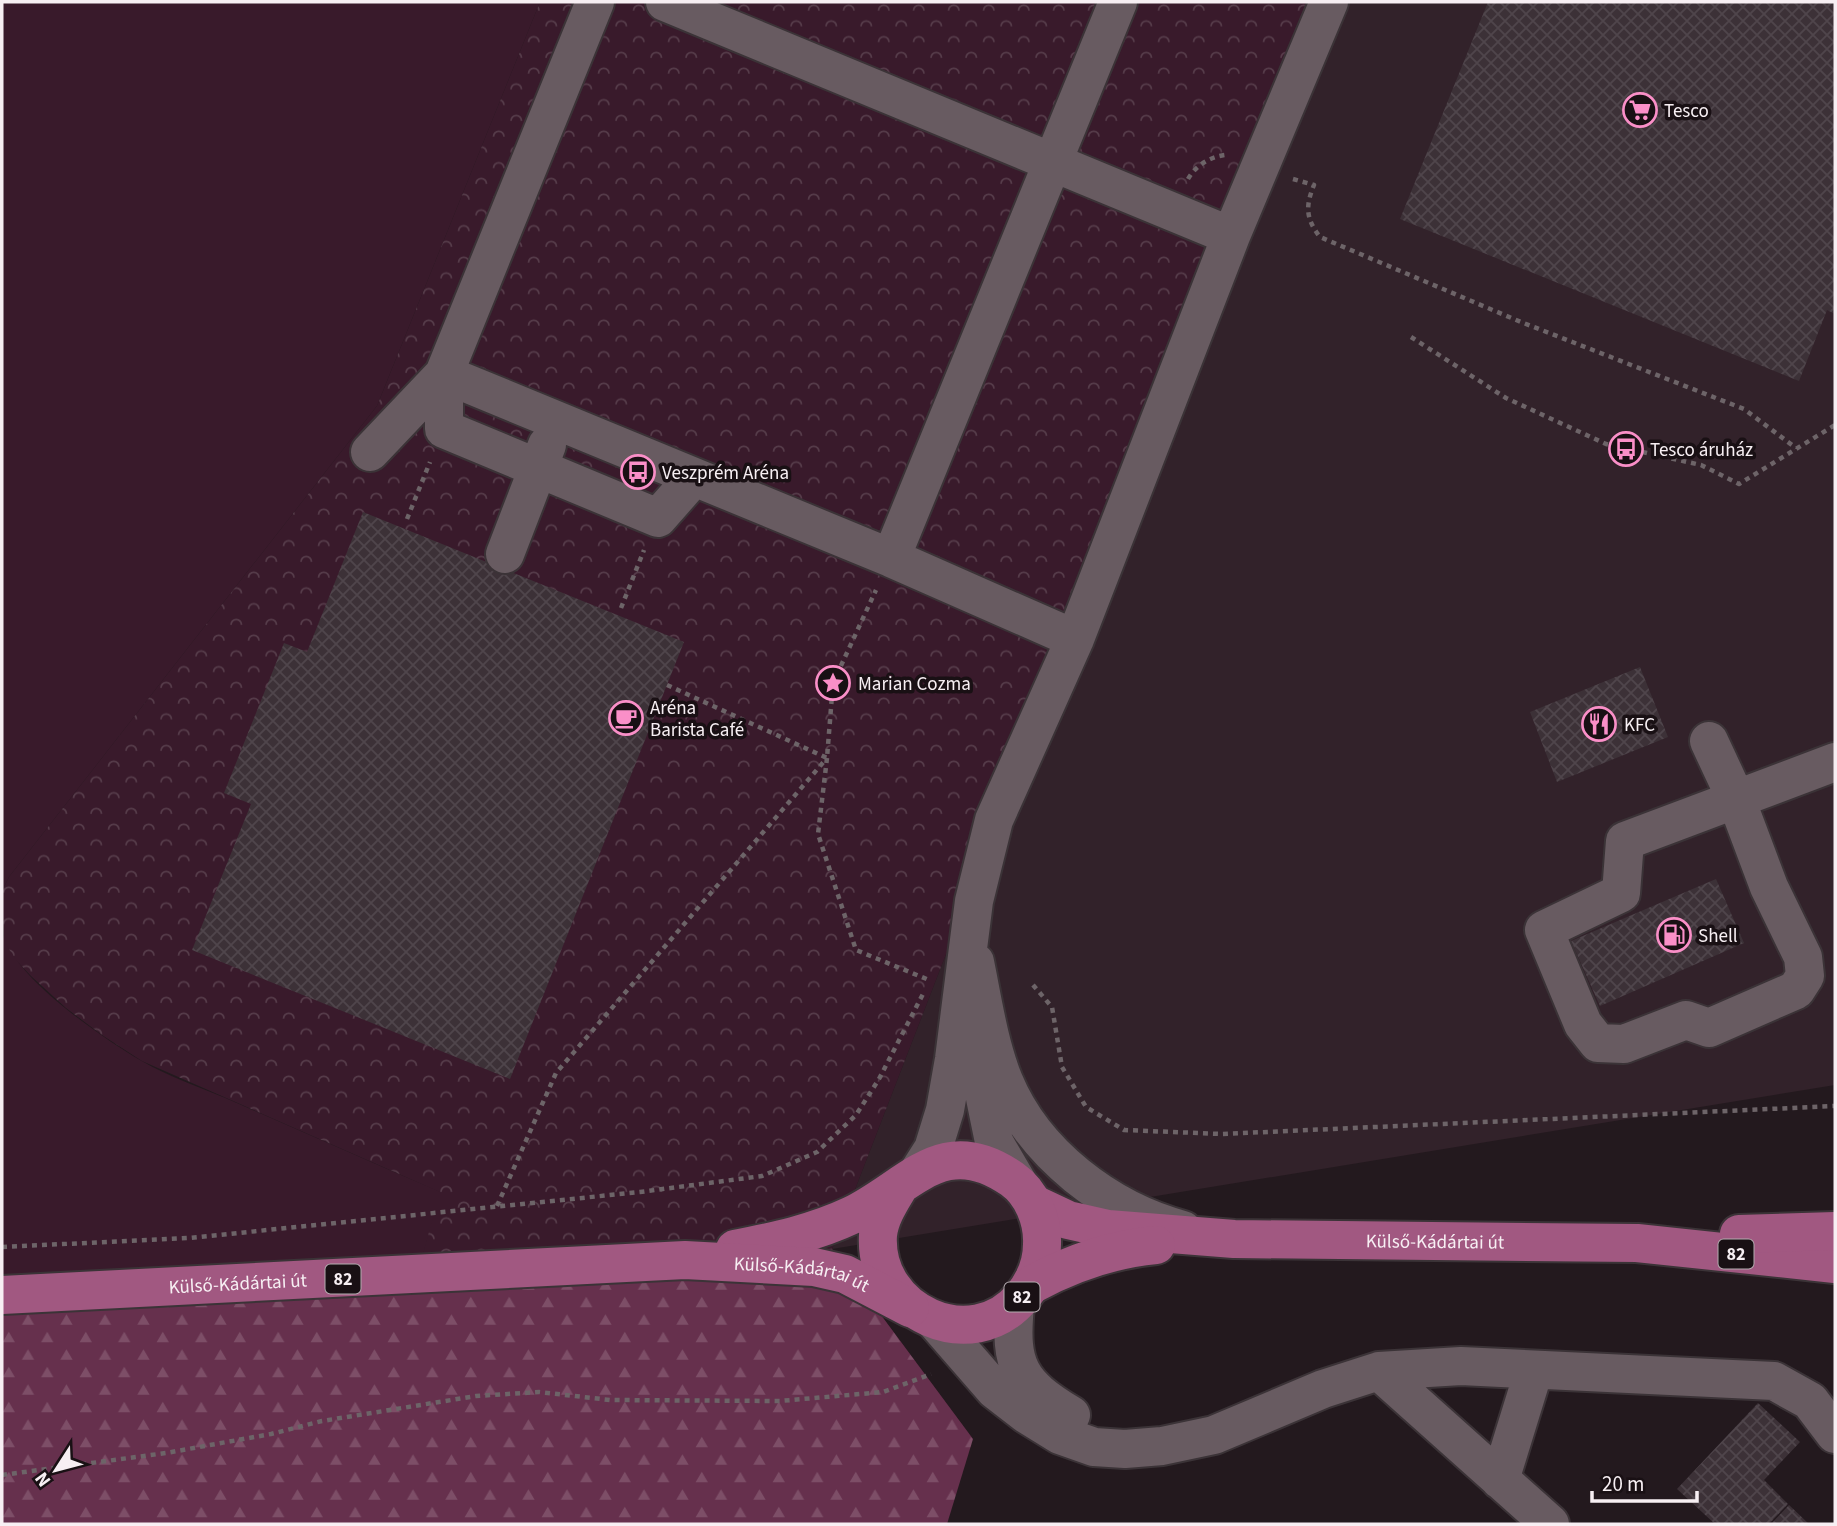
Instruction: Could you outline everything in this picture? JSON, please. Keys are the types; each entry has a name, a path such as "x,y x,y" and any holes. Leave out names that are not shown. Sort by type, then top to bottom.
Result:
{"main road":[{"name":"Külső-Kádártai út","path":"685,1260 813,1231 853,1214 944,1161 971,1160 996,1168 1026,1194 1068,1220 1108,1229 1219,1238 1637,1244"},
{"name":"Külső-Kádártai út","path":"909,1179 885,1209 878,1235 880,1261 891,1287 923,1315"},
{"name":"82","path":"1024,1295 1042,1257 1042,1229 1026,1194"},
{"name":"82","path":"1637,1244 1672,1237 1835,1231"},
{"name":"Külső-Kádártai út","path":"2,1295 685,1260 814,1267 845,1274 923,1315 963,1326 990,1320 1054,1272 1082,1262 1139,1247 1219,1238"},
{"name":"82","path":"1637,1244 1835,1264"}],"street":[{"path":"370,453 444,374 596,2"},
{"path":"665,2 1231,236"},
{"path":"891,558 1118,2"},
{"path":"909,1179 933,1149 945,1110 974,901 994,820 1075,639 1231,236 1329,2"},
{"path":"444,374 891,558 1075,639"},
{"path":"444,374 444,429 658,518 694,477"},
{"path":"505,554 557,420"},
{"path":"1709,741 1735,799 1769,887 1803,957 1805,976 1796,990 1709,1028 1686,1020 1624,1044 1598,1043 1583,1024 1544,930 1621,893 1625,841 1735,799 1835,762"},
{"path":"974,901 974,956 985,1098 995,1142 1026,1194"},
{"path":"974,956 987,1022 1004,1082 1031,1128 1076,1175 1127,1209 1170,1227 1219,1238"},
{"path":"1024,1295 1012,1332 1017,1367 1037,1393 1069,1414 1115,1434 1162,1446"},
{"path":"923,1315 995,1390 1026,1414 1060,1435 1094,1447 1125,1449 1162,1446 1214,1435 1323,1389 1379,1371 1461,1366 1774,1381 1810,1401 1835,1434"},
{"path":"1500,1480 1534,1370"},
{"path":"1379,1371 1550,1524"}],"path":[{"path":"1184,185 1192,172 1207,160 1223,155 1314,185 1310,195 1309,223 1320,237 1521,322 1744,409 1796,448"},
{"path":"1410,337 1506,398 1606,444 1701,465 1739,484 1835,425"},
{"path":"407,519 444,429"},
{"path":"621,608 658,518"},
{"path":"2,1247 189,1238 640,1192 762,1176 817,1152 856,1115 879,1079 922,994 933,982 856,950 818,834 833,683 891,558"},
{"path":"667,685 827,758"},
{"path":"497,1206 556,1073 827,758"},
{"path":"1033,985 1052,1007 1062,1067 1086,1107 1124,1130 1222,1134 1835,1105"},
{"path":"2,1475 166,1452 271,1434 322,1421 475,1396 539,1392 610,1399 780,1401 883,1392 968,1360"}],"shaded area":[{"path":"1314,2 1835,2 1835,1085 832,1249"}],"green space":[{"path":"2,2 540,2 377,406 9,877 2,891"},
{"path":"540,2 1314,2 832,1249 469,1263 417,1275 440,1192 142,1061 66,1008 15,959 4,941 2,891 9,877 377,406"},
{"path":"2,932 9,949 40,986 82,1021 140,1060 441,1192 420,1265 832,1249 973,1439 2,1524"},
{"path":"832,1249 973,1439 947,1524 2,1524 2,1292 469,1263"}],"building":[{"name":"Tesco","path":"1488,2 1835,2 1835,314 1827,310 1799,381 1400,219"},
{"path":"363,512 684,642 510,1079 192,950 251,804 224,793 284,643 307,652"},
{"name":"KFC","path":"1640,667 1668,737 1557,782 1530,712"},
{"name":"Shell","path":"1716,879 1744,943 1600,1006 1571,941"},
{"path":"1758,1403 1800,1442 1764,1480 1788,1504 1769,1524 1715,1524 1677,1489"},
{"path":"1789,1505 1809,1524 1771,1524"}],"place":[{"name":"Tesco","path":"1640,110"},
{"name":"Tesco áruház","path":"1626,449"},
{"name":"Veszprém Aréna","path":"638,472"},
{"name":"Marian Cozma","path":"833,683"},
{"name":"Aréna Barista Café","path":"626,718"},
{"name":"KFC","path":"1599,724"},
{"name":"Shell","path":"1674,935"}]}
